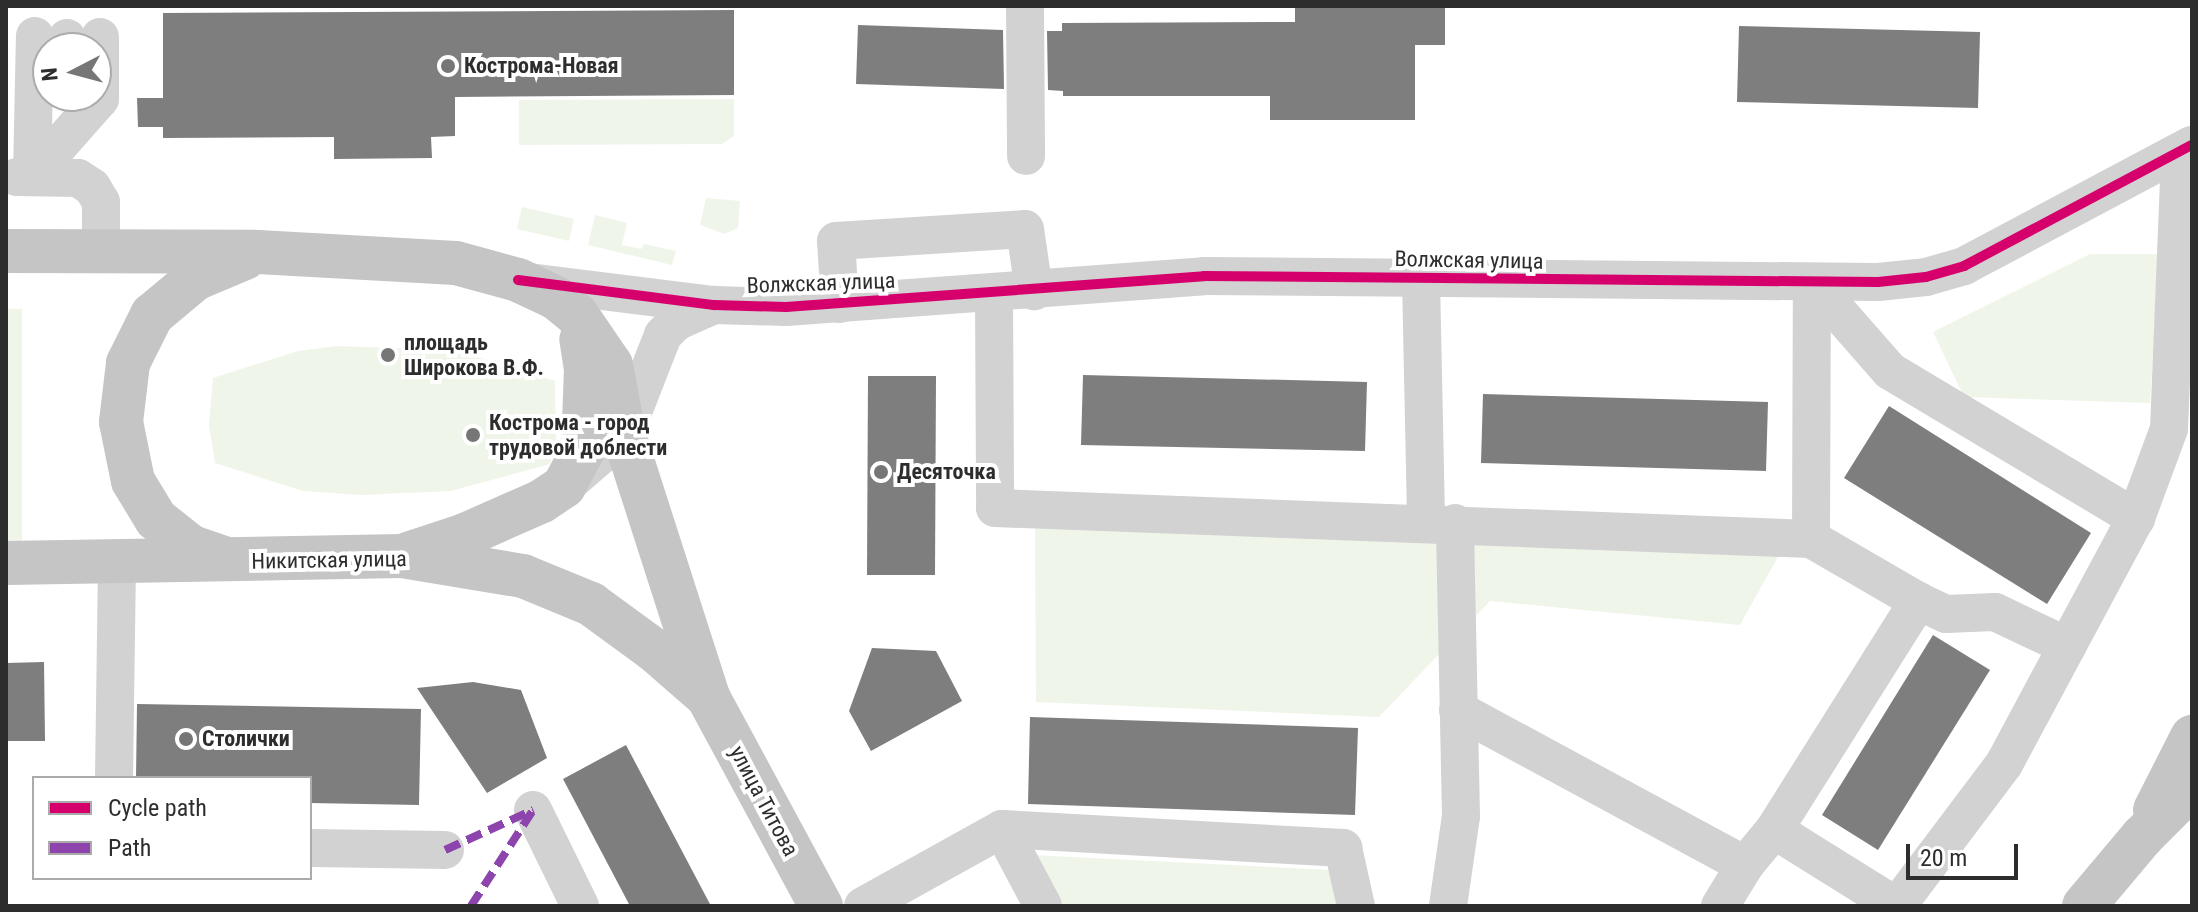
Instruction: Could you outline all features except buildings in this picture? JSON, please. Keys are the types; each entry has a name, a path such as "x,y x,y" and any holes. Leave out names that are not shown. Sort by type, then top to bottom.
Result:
{"main road":[{"path":"6,251 258,252 456,263 518,280 556,298 577,315 611,365 624,435 708,697"},
{"path":"233,561 190,546 156,519 133,481 121,422 128,363 152,315 195,279 258,252"},
{"path":"402,556 465,535 542,501 564,486 583,450 586,411 586,369 577,315"},
{"name":"Никитская улица","path":"6,563 402,556 523,576 591,604 654,650 708,697"},
{"name":"улица Титова","path":"708,697 813,903"},
{"path":"2142,837 2192,737"},
{"path":"2084,906 2142,837 2192,787"}],"street":[{"path":"1025,6 1026,156"},
{"path":"6,106 19,177"},
{"path":"19,177 42,112"},
{"path":"19,177 58,112"},
{"path":"19,177 86,112"},
{"path":"6,144 19,177"},
{"path":"1774,830 1896,906 2004,764 2136,518 2169,429 2186,149"},
{"name":"Волжская улица","path":"518,280 714,305 786,307 994,294 1204,276 1878,282 1926,277 1964,266 2186,149"},
{"path":"19,177 78,178 92,187 101,202 101,252"},
{"path":"840,304 836,241 1025,229 1034,291"},
{"path":"1421,279 1458,710 1461,816 1448,906"},
{"path":"1812,282 1890,371 2136,518"},
{"path":"1811,539 1812,282"},
{"path":"994,294 981,507 1440,522 1811,539 1946,614 1995,612 2067,646"},
{"path":"564,486 624,435 663,335 676,322 714,305"},
{"path":"114,776 117,561"},
{"path":"1720,906 1745,865 1774,830 1918,601"},
{"path":"1458,710 1745,865"},
{"path":"533,810 580,906"},
{"path":"1002,829 1043,906"},
{"path":"863,906 1002,829 1343,848 1356,906"},
{"path":"312,848 445,850"}],"shaded area":[{"path":"734,99 734,136 722,144 519,145 519,100"},
{"path":"706,198 740,201 738,228 724,234 700,225"},
{"path":"522,207 574,219 569,241 517,229"},
{"path":"595,215 627,223 622,245 641,249 644,244 676,251 672,265 588,245"},
{"path":"2090,254 2159,254 2150,403 1964,397 1933,332"},
{"path":"6,309 22,309 22,542 6,542"},
{"path":"337,346 456,350 555,381 556,441 550,464 451,491 361,495 303,491 215,463 209,425 213,378 298,351"},
{"path":"1035,526 1779,555 1740,625 1490,601 1379,717 1036,702"},
{"path":"1032,855 1331,870 1339,906 1058,906"}],"marked path":[{"path":"445,850 533,810"},
{"path":"471,906 533,810"}],"cycle path":[{"path":"518,280 714,305 786,307 1204,276 1878,282 1926,277 1964,266 2192,145"}],"place":[{"name":"Кострома-Новая","path":"448,66"},
{"name":"площадь Широкова В.Ф.","path":"388,355"},
{"name":"Кострома - город трудовой доблести","path":"473,435"},
{"name":"Десяточка","path":"881,472"},
{"name":"Столички","path":"186,739"}]}
